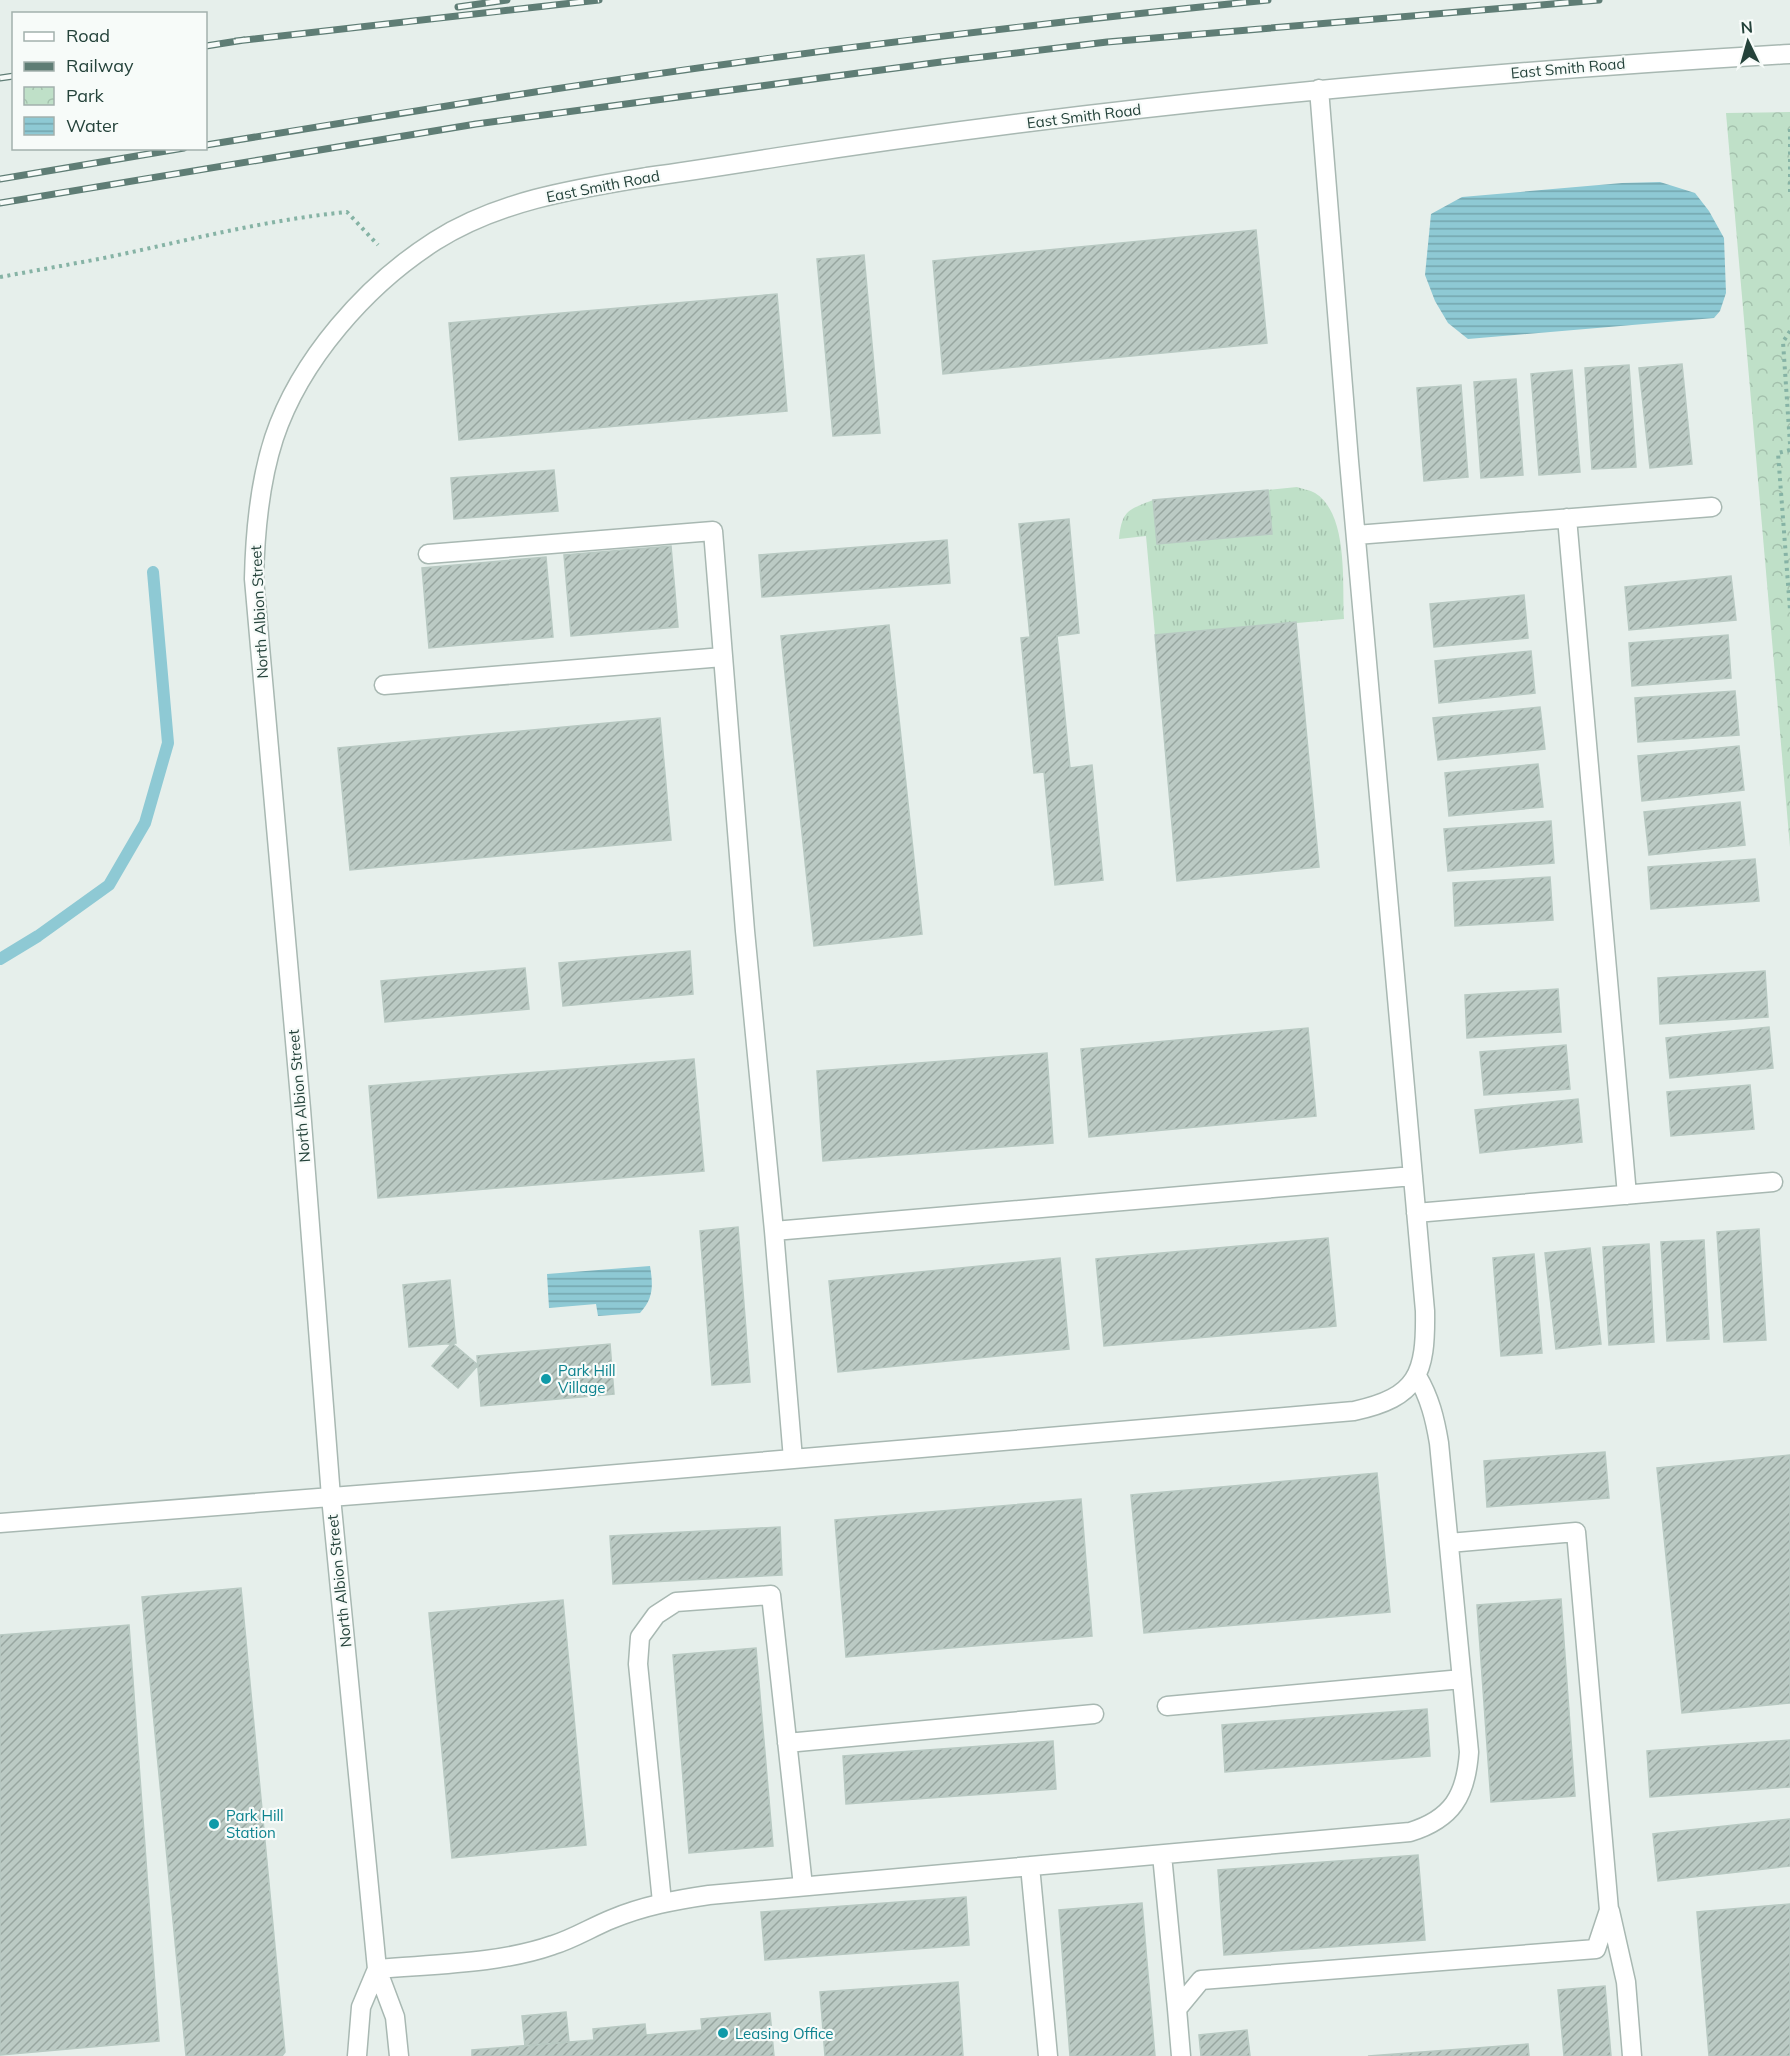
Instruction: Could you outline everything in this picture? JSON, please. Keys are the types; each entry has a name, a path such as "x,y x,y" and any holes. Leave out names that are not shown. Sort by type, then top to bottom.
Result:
{"street":[{"name":"East Smith Road","path":"399,267 436,240 481,216 564,192 869,144 1052,119 1319,89 1614,64 1790,54"},
{"path":"0,1523 1354,1411 1392,1400 1405,1391 1417,1376 1425,1333 1319,89"},
{"name":"North Albion Street","path":"377,1970 331,1497 300,1098 254,579 255,531 271,449 290,401 315,359 348,315 399,267"},
{"path":"1356,535 1712,507"},
{"path":"1567,518 1627,1195"},
{"path":"428,554 713,531 745,932 793,1459"},
{"path":"384,685 723,657"},
{"path":"774,1231 1413,1176"},
{"path":"1416,1213 1773,1182"},
{"path":"377,1970 529,1952 555,1945 613,1918 662,1902 709,1895 1410,1832 1443,1818 1455,1804 1464,1786 1469,1752 1439,1443 1434,1415 1427,1394 1417,1376"},
{"path":"1449,1543 1576,1532 1610,1910 1626,1982 1632,2056"},
{"path":"662,1902 638,1664 640,1637 656,1616 676,1602 771,1595 803,1886"},
{"path":"1167,1706 1462,1679"},
{"path":"788,1743 1094,1714"},
{"path":"1162,1855 1181,2056"},
{"path":"1030,1866 1048,2056"},
{"path":"1177,2009 1201,1980 1596,1949 1610,1910"},
{"path":"357,2056 361,2007 377,1970"},
{"path":"377,1970 395,2017 399,2056"}],"path":[{"path":"1790,129 1790,192"},
{"path":"0,277 99,259 245,227 306,216 347,212 399,267"},
{"path":"1790,331 1783,342 1790,444"},
{"path":"1790,450 1778,453 1790,609"}],"green space":[{"path":"1790,112 1790,847 1726,113"},
{"path":"1297,487 1315,493 1326,503 1334,517 1342,551 1344,619 1155,635 1146,536 1119,539 1122,522 1128,512 1153,500 1158,544 1272,534 1268,490"}],"water":[{"path":"1660,182 1695,193 1709,211 1724,238 1726,293 1720,311 1714,318 1468,339 1448,323 1435,301 1425,275 1431,214 1462,197 1622,183"},
{"path":"650,1266 652,1279 650,1297 640,1313 598,1316 596,1304 549,1308 547,1274"}],"building":[{"path":"1256,230 1267,343 943,374 933,261"},
{"path":"864,255 880,433 833,436 817,259"},
{"path":"777,294 787,411 459,440 449,323"},
{"path":"1682,364 1692,464 1650,468 1639,368"},
{"path":"1629,365 1636,467 1592,469 1585,368"},
{"path":"1572,370 1580,472 1539,475 1531,374"},
{"path":"1516,379 1523,475 1481,478 1474,382"},
{"path":"1461,385 1468,477 1424,481 1417,388"},
{"path":"554,470 558,511 454,519 451,478"},
{"path":"1268,490 1272,534 1157,544 1153,500"},
{"path":"1069,519 1079,633 1057,636 1070,768 1092,765 1103,880 1055,885 1044,772 1034,773 1021,638 1030,637 1019,524"},
{"path":"947,540 950,583 762,597 759,555"},
{"path":"671,546 678,627 571,636 564,555"},
{"path":"546,557 553,637 429,648 422,568"},
{"path":"1731,576 1736,620 1629,630 1625,587"},
{"path":"1524,595 1528,638 1434,647 1430,604"},
{"path":"1296,622 1319,867 1177,881 1155,635"},
{"path":"889,625 922,934 814,946 781,636"},
{"path":"1728,635 1731,678 1632,686 1629,643"},
{"path":"1531,651 1535,693 1439,703 1435,661"},
{"path":"1735,691 1739,735 1638,742 1635,698"},
{"path":"1540,707 1545,749 1438,760 1433,718"},
{"path":"660,718 671,840 350,870 338,748"},
{"path":"1739,746 1744,790 1642,801 1638,756"},
{"path":"1538,764 1543,807 1449,816 1445,773"},
{"path":"1740,802 1745,845 1649,855 1644,812"},
{"path":"1551,821 1554,863 1448,871 1444,829"},
{"path":"1755,859 1759,901 1651,909 1648,867"},
{"path":"1550,877 1553,920 1455,926 1453,883"},
{"path":"690,951 693,994 563,1006 559,963"},
{"path":"525,968 529,1009 385,1022 381,981"},
{"path":"1765,971 1768,1017 1660,1024 1658,978"},
{"path":"1558,989 1561,1032 1467,1038 1465,995"},
{"path":"1769,1027 1773,1068 1670,1078 1666,1038"},
{"path":"1308,1028 1316,1116 1089,1137 1081,1049"},
{"path":"1566,1045 1570,1089 1484,1095 1480,1052"},
{"path":"1047,1053 1053,1143 823,1161 817,1071"},
{"path":"694,1059 704,1171 378,1198 369,1086"},
{"path":"1750,1085 1754,1129 1671,1136 1667,1092"},
{"path":"1578,1099 1582,1142 1480,1153 1475,1110"},
{"path":"738,1227 750,1382 712,1385 700,1231"},
{"path":"1759,1229 1766,1340 1724,1342 1717,1232"},
{"path":"1328,1238 1336,1326 1104,1346 1096,1259"},
{"path":"1704,1240 1709,1339 1667,1341 1661,1242"},
{"path":"1649,1244 1654,1342 1609,1345 1603,1247"},
{"path":"1590,1248 1601,1344 1556,1349 1545,1253"},
{"path":"1534,1254 1542,1353 1501,1356 1493,1258"},
{"path":"1060,1258 1069,1349 838,1372 829,1281"},
{"path":"450,1280 456,1343 409,1347 403,1285"},
{"path":"452,1343 478,1365 458,1388 432,1366"},
{"name":"Park Hill Village","path":"610,1344 614,1394 481,1406 477,1356"},
{"path":"1605,1452 1609,1498 1487,1507 1484,1461"},
{"path":"1790,1455 1790,1703 1682,1713 1657,1468"},
{"path":"1377,1473 1390,1612 1144,1633 1131,1495"},
{"path":"1081,1499 1092,1636 846,1657 835,1520"},
{"path":"780,1527 782,1575 613,1584 610,1536"},
{"name":"Park Hill Station","path":"241,1588 285,2052 282,2056 186,2056 142,1597"},
{"path":"1561,1599 1575,1796 1491,1802 1477,1605"},
{"path":"563,1600 586,1845 452,1858 429,1613"},
{"path":"129,1625 159,2041 0,2055 0,1635"},
{"path":"756,1648 773,1846 689,1853 673,1655"},
{"path":"1427,1709 1430,1756 1225,1772 1222,1725"},
{"path":"1790,1740 1790,1787 1650,1797 1647,1751"},
{"path":"1053,1741 1056,1789 846,1804 843,1756"},
{"path":"1790,1819 1790,1866 1658,1881 1653,1834"},
{"path":"1418,1855 1425,1940 1224,1955 1218,1870"},
{"path":"966,1897 969,1945 765,1960 761,1912"},
{"path":"1142,1903 1155,2056 1070,2056 1059,1910"},
{"path":"1790,1904 1790,2056 1709,2056 1697,1912"},
{"path":"958,1982 963,2056 825,2056 820,1992"},
{"path":"1605,1986 1611,2056 1564,2056 1558,1990"},
{"path":"566,2012 569,2042 525,2046 522,2016"},
{"name":"Leasing Office","path":"770,2013 774,2056 472,2056 472,2050 594,2040 593,2029 645,2024 646,2035 702,2030 701,2019"},
{"path":"1247,2030 1250,2056 1201,2056 1199,2035"},
{"path":"1528,2044 1529,2056 1368,2056"}],"waterway":[{"path":"0,959 38,936 109,885 145,823 168,743 153,572"}],"railway":[{"path":"458,7 507,0"},
{"path":"236,41 599,0"},
{"path":"207,145 494,98 718,65 993,30 1268,0"},
{"path":"0,203 476,124 941,62 1107,42 1599,0"},
{"path":"207,46 244,40"},
{"path":"0,78 12,76"},
{"path":"0,179 172,150"}],"place":[{"name":"Park Hill Village","path":"546,1379"},
{"name":"Park Hill Station","path":"214,1824"},
{"name":"Leasing Office","path":"723,2033"}]}
